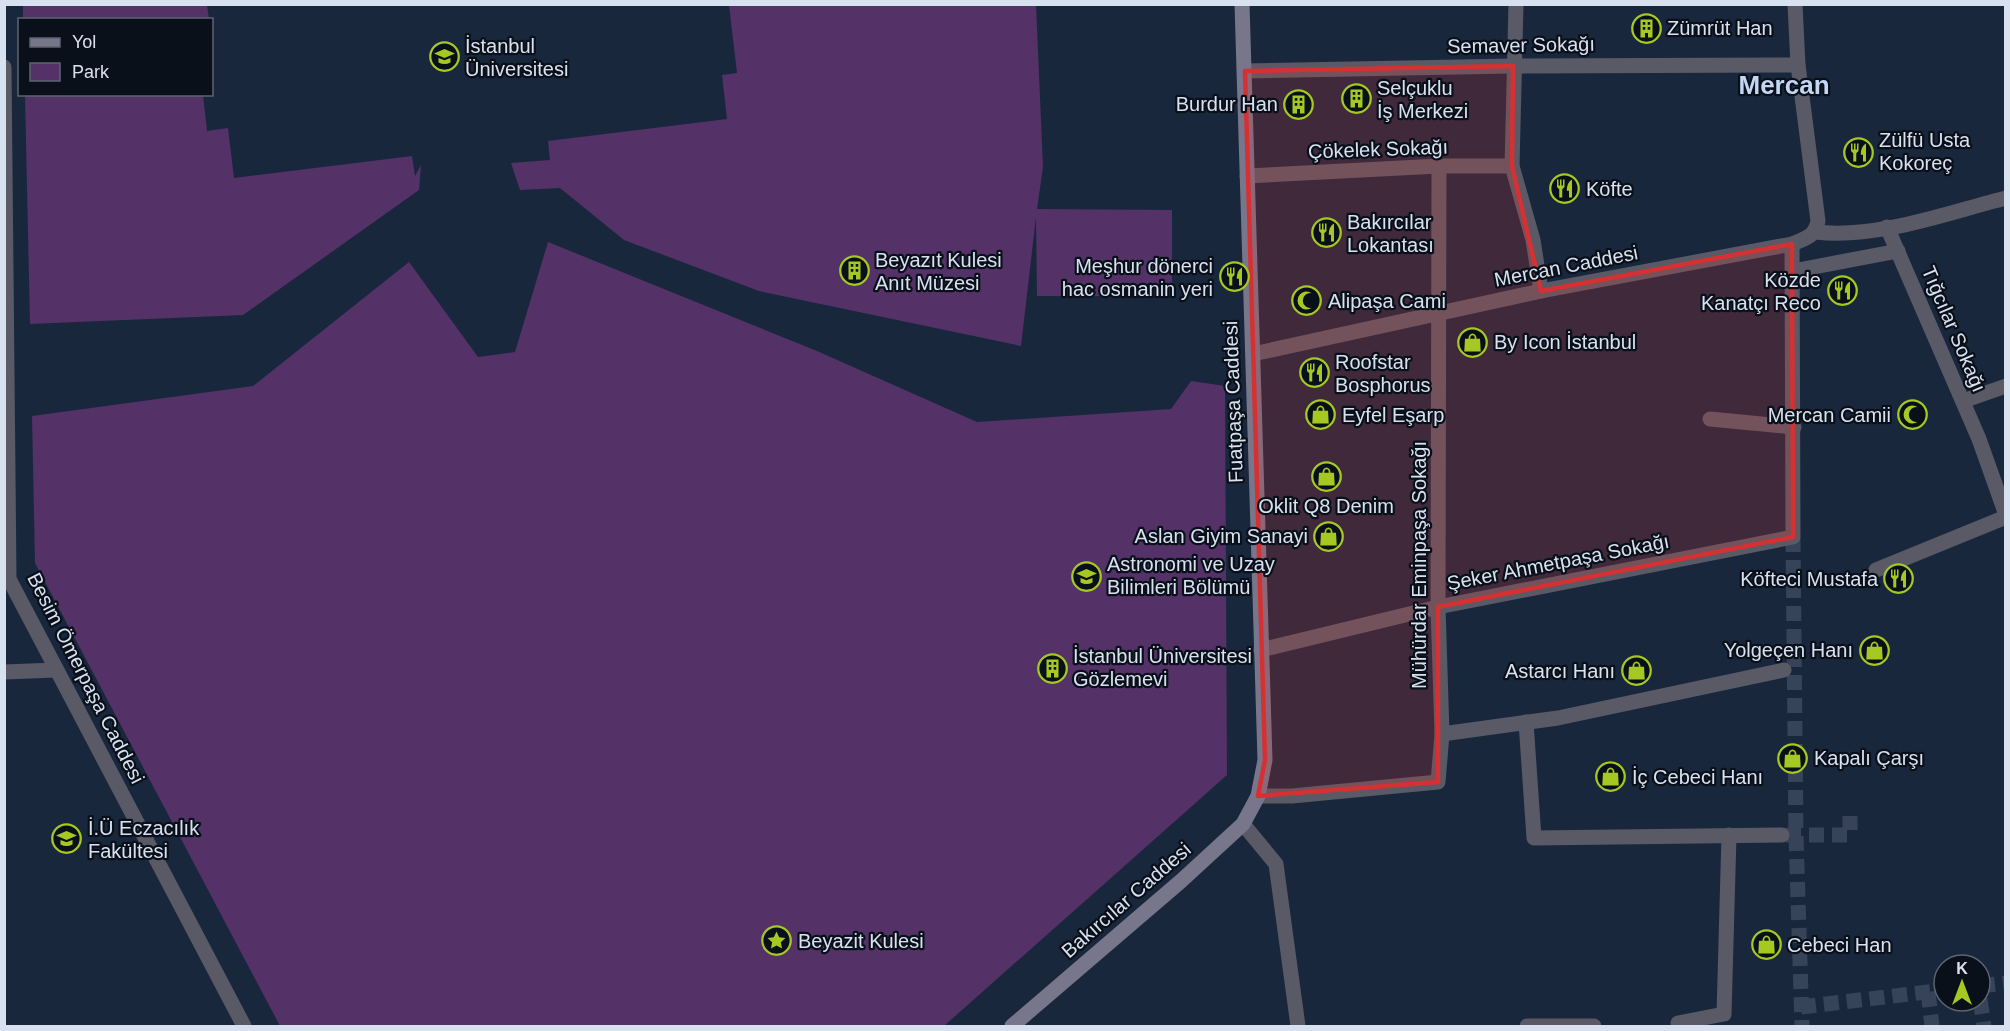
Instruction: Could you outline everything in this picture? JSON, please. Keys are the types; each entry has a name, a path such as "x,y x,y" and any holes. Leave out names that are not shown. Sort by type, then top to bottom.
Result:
{"main road":[{"name":"Fuatpaşa Caddesi","path":"1242,4 1265,760 1258,796"},
{"name":"Bakırcılar Caddesi","path":"1012,1026 1181,881 1243,824 1258,796"}],"street":[{"path":"1516,4 1512,166 1533,240 1541,291"},
{"path":"1795,4 1798,65 1818,221 1816,232"},
{"name":"Semaver Sokağı","path":"1245,71 1513,66 1798,65"},
{"name":"Besim Ömerpaşa Caddesi","path":"4,67 9,579 244,1026"},
{"name":"Çökelek Sokağı","path":"1247,176 1439,166 1512,166"},
{"name":"Mühürdar Eminpaşa Sokağı","path":"1258,796 1292,796 1438,782 1442,734 1438,607 1439,166"},
{"name":"Mercan Caddesi","path":"1253,354 1541,291 1792,244 1816,232 1832,234 1887,227 2006,198"},
{"name":"Tığcılar Sokağı","path":"1887,227 1963,402 2006,516"},
{"path":"1710,419 1794,427 1792,244"},
{"path":"1793,271 1898,251"},
{"path":"1963,402 2006,386"},
{"name":"Şeker Ahmetpaşa Sokağı","path":"1262,650 1438,607 1793,537 1794,427"},
{"path":"1876,570 2006,516"},
{"path":"4,672 56,670"},
{"path":"1442,734 1558,718 1784,670"},
{"path":"1526,722 1534,838 1782,835"},
{"path":"1243,824 1276,864 1298,1026"},
{"path":"1679,1026 1678,1023 1724,1014 1729,835"},
{"path":"1527,1026 1594,1026"}],"highlighted area":[{"path":"1513,66 1512,166 1541,291 1792,244 1793,537 1438,607 1438,782 1258,796 1265,760 1245,71"}],"green space":[{"path":"23,5 207,5 209,18 23,18"},
{"path":"729,5 1036,5 1043,167 1037,209 1172,210 1172,296 1037,296 1036,217 1021,346 759,291 624,240 560,188 520,190 511,163 550,160 548,141 727,119 722,75 737,73"},
{"path":"25,96 203,96 207,131 228,128 234,178 412,156 415,176 421,165 419,190 243,315 30,324"},
{"name":"İstanbul Üniversitesi","path":"548,242 817,351 977,422 1171,409 1191,381 1225,386 1227,775 944,1026 280,1026 35,563 32,416 253,386 409,262 478,357 515,352"}],"tunnel":[{"path":"1793,537 1796,835 1802,1026"},
{"path":"1786,835 1850,835 1850,816"},
{"path":"1992,985 2006,983"},
{"path":"1801,1007 1932,991"},
{"path":"1928,992 1932,1026"},
{"path":"1982,1013 1984,1026"}],"place":[{"name":"Zümrüt Han","path":"1646,28"},
{"name":"İstanbul Üniversitesi","path":"444,57"},
{"name":"Selçuklu İş Merkezi","path":"1356,99"},
{"name":"Burdur Han","path":"1299,104"},
{"name":"Zülfü Usta Kokoreç","path":"1858,152"},
{"name":"Köfte","path":"1565,189"},
{"name":"Bakırcılar Lokantası","path":"1326,233"},
{"name":"Beyazıt Kulesi Anıt Müzesi","path":"854,271"},
{"name":"Meşhur dönerci hac osmanin yeri","path":"1234,277"},
{"name":"Közde Kanatçı Reco","path":"1842,291"},
{"name":"Alipaşa Cami","path":"1307,301"},
{"name":"By Icon İstanbul","path":"1473,342"},
{"name":"Roofstar Bosphorus","path":"1314,373"},
{"name":"Eyfel Eşarp","path":"1321,415"},
{"name":"Mercan Camii","path":"1912,415"},
{"name":"Oklit Q8 Denim","path":"1326,476"},
{"name":"Aslan Giyim Sanayi","path":"1329,536"},
{"name":"Astronomi ve Uzay Bilimleri Bölümü","path":"1086,576"},
{"name":"Köfteci Mustafa","path":"1899,579"},
{"name":"Yolgeçen Hanı","path":"1874,650"},
{"name":"İstanbul Üniversitesi Gözlemevi","path":"1052,668"},
{"name":"Astarcı Hanı","path":"1636,671"},
{"name":"Kapalı Çarşı","path":"1793,758"},
{"name":"İç Cebeci Hanı","path":"1611,777"},
{"name":"İ.Ü Eczacılık Fakültesi","path":"67,839"},
{"name":"Beyazit Kulesi","path":"777,941"},
{"name":"Cebeci Han","path":"1766,945"}],"district":[{"name":"Mercan","path":"1784,85"}]}
